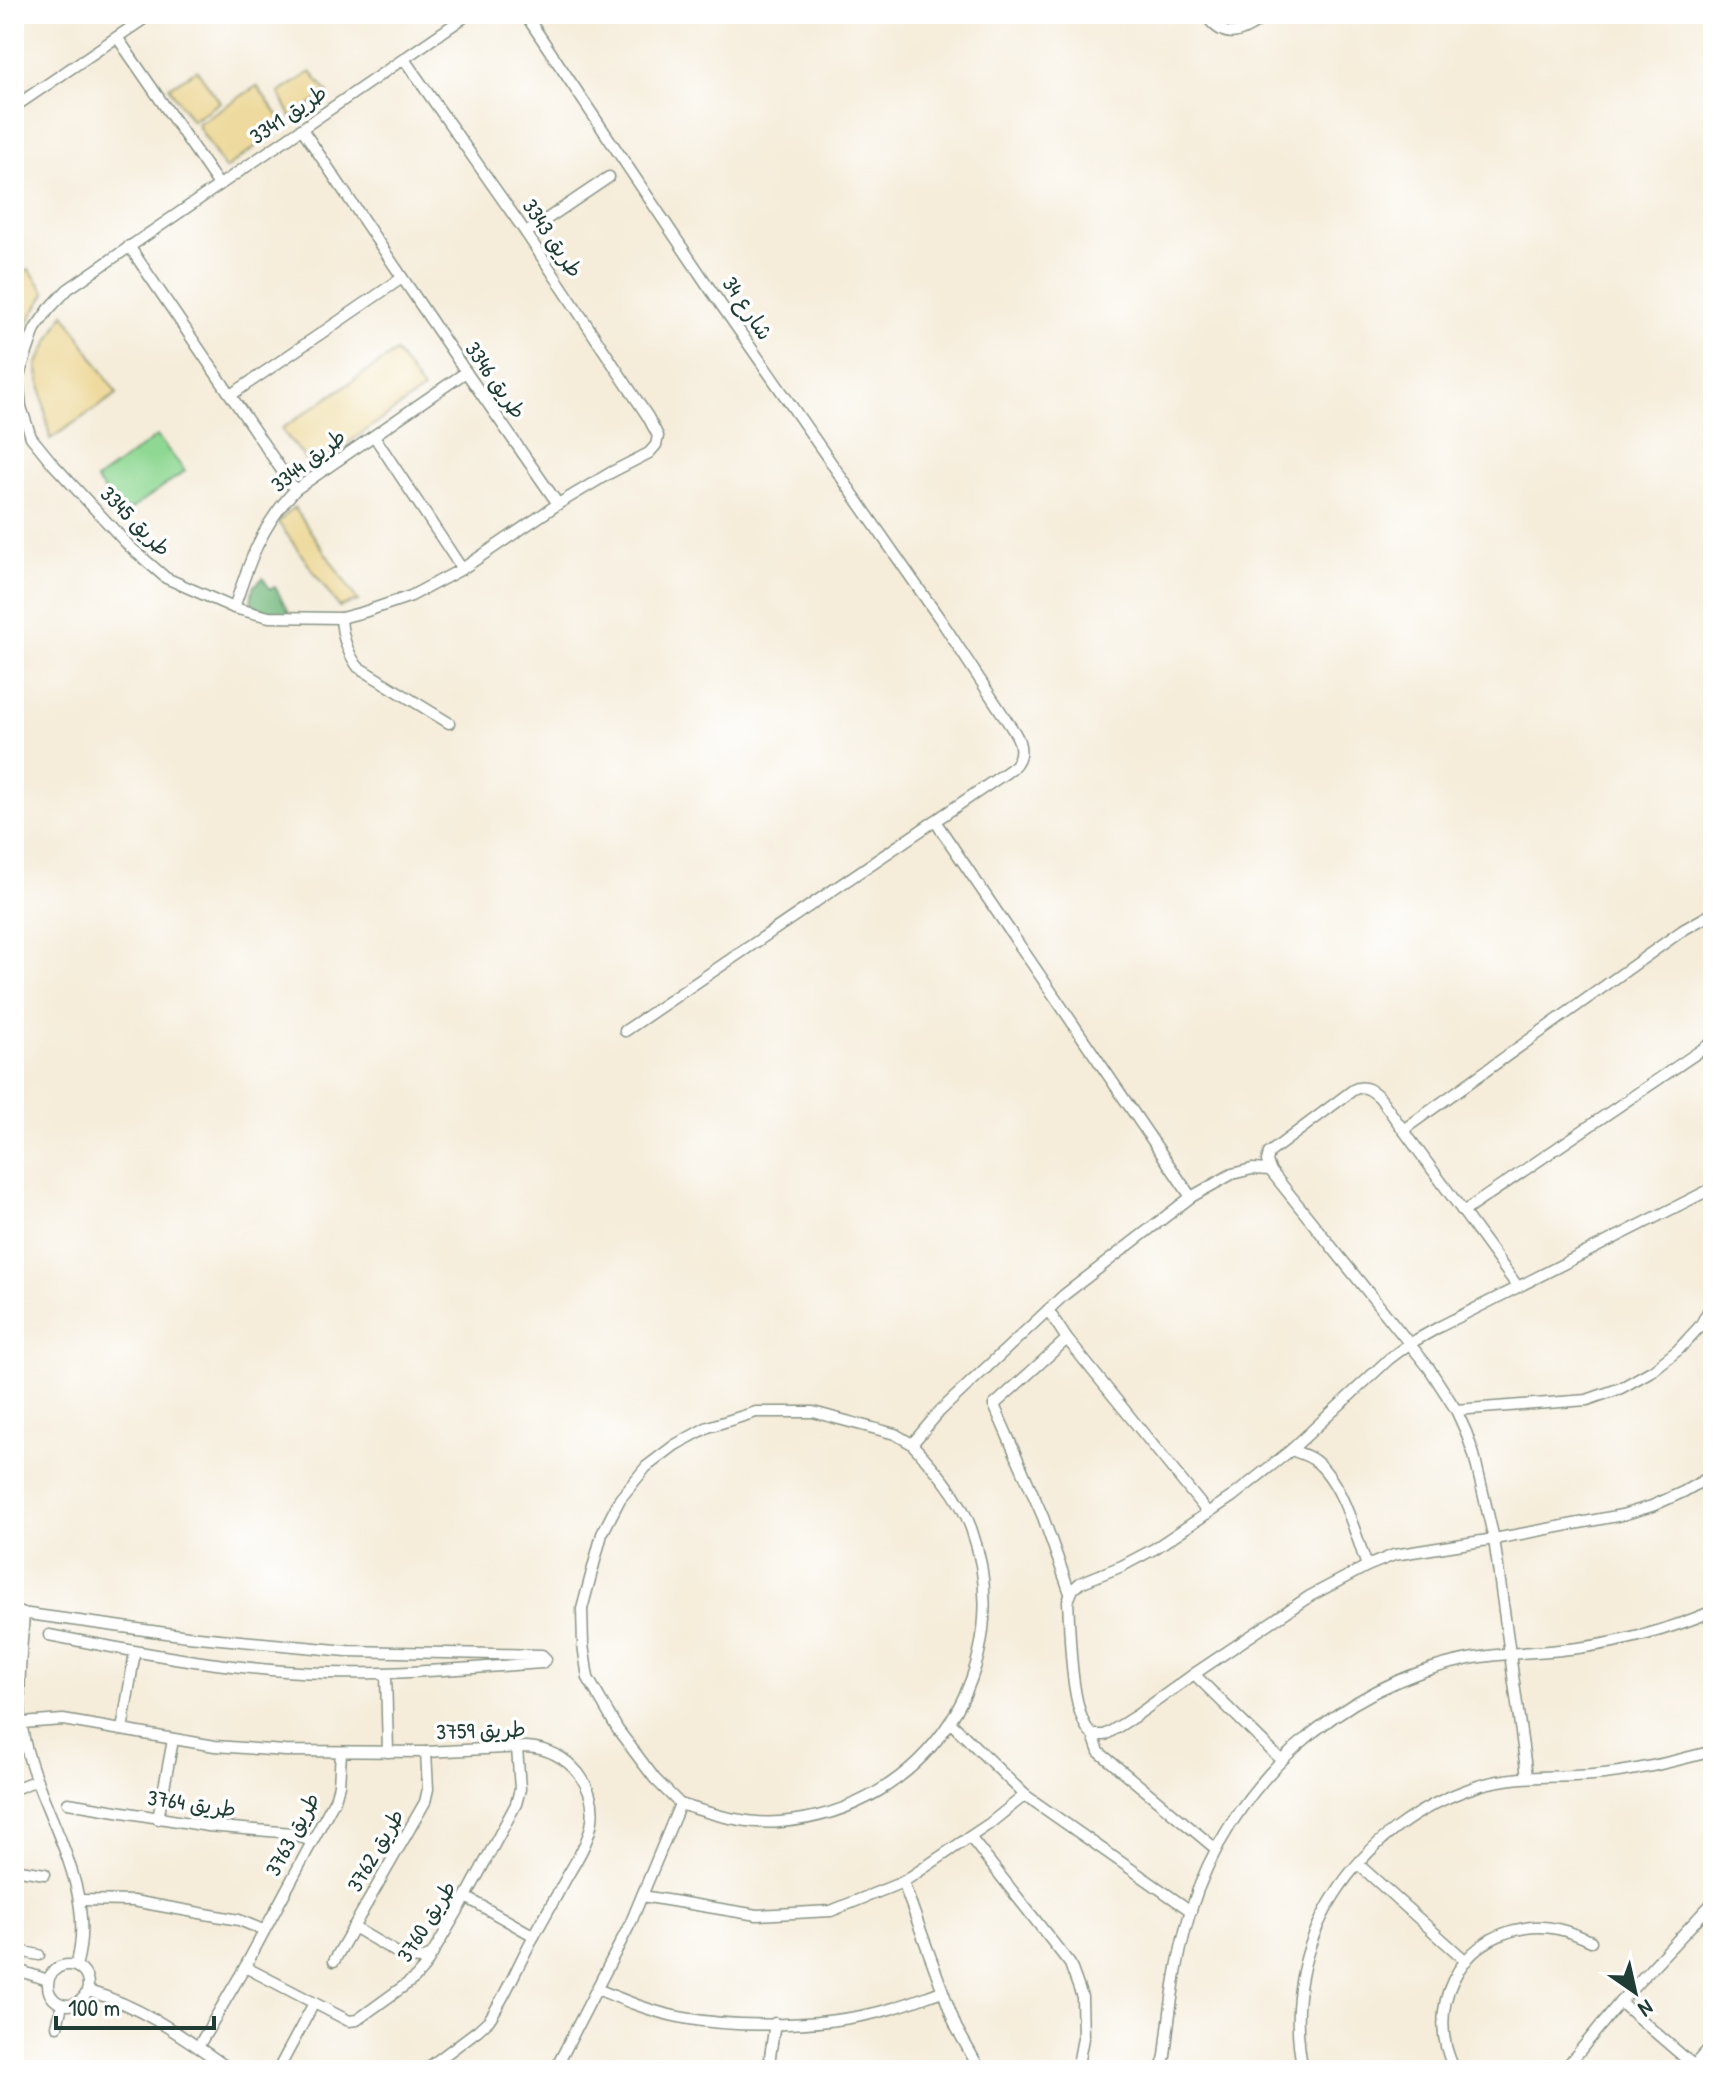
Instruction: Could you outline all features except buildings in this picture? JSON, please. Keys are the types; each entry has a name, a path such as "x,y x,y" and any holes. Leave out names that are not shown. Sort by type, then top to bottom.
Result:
{"street":[{"path":"14,107 151,14"},
{"name":"طريق 3341","path":"16,374 35,329 68,289 469,14"},
{"name":"شارع 34","path":"525,14 717,299 942,622 1020,741 1019,760 1014,768 935,821"},
{"path":"1205,14 1214,27 1230,33 1247,29 1269,14"},
{"path":"117,37 219,185"},
{"name":"طريق 3343","path":"404,59 526,233 654,426 658,436 656,445"},
{"name":"طريق 3346","path":"302,129 558,504"},
{"path":"526,233 609,177"},
{"path":"129,246 295,490"},
{"path":"231,395 402,278"},
{"name":"طريق 3344","path":"234,608 250,557 279,506 295,490 466,372"},
{"name":"طريق 3345","path":"16,374 21,407 31,437 129,546 166,578 234,608 269,617 341,618 411,596 462,569 558,504 649,453 656,445"},
{"name":"طريق 3344","path":"374,436 462,569"},
{"path":"341,618 346,646 358,667 449,723"},
{"path":"625,1031 935,821 1191,1197"},
{"path":"1403,1130 1683,930 1713,913"},
{"path":"1463,1212 1713,1042"},
{"path":"1518,1287 1376,1094 1367,1088 1357,1087 1272,1149 1267,1161 1270,1170 1436,1378 1456,1410 1474,1455 1494,1539 1527,1776"},
{"path":"912,1444 940,1411 1064,1295 1191,1197 1232,1174 1252,1169 1270,1170"},
{"path":"1216,1849 1099,1752 1093,1735 1086,1729 1074,1693 1070,1593 1080,1583 1154,1549 1208,1513 1291,1450 1372,1373 1409,1344 1713,1188"},
{"path":"1456,1410 1587,1400 1621,1388 1653,1370 1678,1350 1700,1326 1713,1302"},
{"path":"1048,1310 1067,1339 1208,1513"},
{"path":"1067,1339 994,1405 1043,1517 1070,1593"},
{"path":"756,1412 813,1412 895,1434 912,1444 946,1482 971,1527 983,1576 984,1627 973,1677 951,1723 918,1762 877,1793 830,1814 779,1822 728,1819 680,1804 655,1779 618,1730 588,1678 582,1609 602,1534 620,1499 646,1467 675,1445 708,1427 756,1412"},
{"path":"1291,1450 1305,1454 1330,1476 1367,1566"},
{"path":"1093,1735 1101,1736 1116,1728 1310,1596 1367,1566 1394,1555 1494,1539 1637,1510 1683,1492 1713,1475"},
{"path":"1161,2070 1178,1959 1191,1911 1216,1849 1256,1787 1313,1731 1386,1686 1426,1670 1467,1659 1606,1644 1673,1626 1713,1611"},
{"path":"49,1635 203,1663 325,1673 386,1674 542,1663 546,1659 542,1655 347,1651 188,1636 19,1613 22,1723 28,1754 80,1900 82,1944 76,1966"},
{"path":"122,1730 135,1652"},
{"path":"386,1674 388,1752"},
{"path":"1194,1674 1281,1760"},
{"name":"طريق 3759","path":"22,1723 63,1720 215,1746 285,1751 426,1752 517,1748 542,1749 565,1760 587,1788 592,1808 592,1826 587,1844 489,2020 425,2070"},
{"path":"951,1723 1025,1795 1191,1911"},
{"path":"158,1819 173,1740"},
{"name":"طريق 3760","path":"245,1967 352,2021 420,1973 519,1799 517,1748"},
{"path":"1303,2070 1296,2011 1300,1976 1310,1941 1326,1909 1358,1864 1393,1830 1434,1804 1479,1786 1527,1776 1593,1775 1660,1765 1713,1751"},
{"name":"طريق 3763","path":"198,2047 245,1967 337,1792 341,1752"},
{"name":"طريق 3762","path":"334,1961 425,1802 428,1789 426,1752"},
{"path":"14,1789 37,1780"},
{"path":"642,1896 757,1915 831,1911 903,1882 1025,1795"},
{"name":"طريق 3764","path":"68,1803 228,1829 292,1833 310,1841"},
{"path":"555,2070 631,1922 680,1804"},
{"path":"970,1837 1070,1964 1082,1997 1083,2038 1077,2070"},
{"path":"1358,1864 1466,1961"},
{"path":"14,1869 45,1874"},
{"path":"903,1882 956,2027 980,2070"},
{"path":"466,1897 534,1936"},
{"path":"80,1900 133,1901 239,1920 263,1930"},
{"path":"1564,2069 1620,2002 1713,1902"},
{"path":"353,1927 406,1958 422,1959 432,1955"},
{"path":"1455,2070 1444,2039 1446,1998 1454,1978 1482,1945 1502,1934 1524,1928 1547,1927 1591,1941"},
{"path":"14,1950 39,1955"},
{"path":"406,1958 411,1968 410,1981"},
{"path":"64,1965 76,1966 87,1979 88,1991 78,2003 62,2005 50,1995 50,1974 64,1965"},
{"path":"14,1969 48,1980"},
{"path":"597,1989 640,2007 684,2018 729,2024 832,2020 888,2010 942,1991"},
{"path":"88,1991 135,2008 231,2070"},
{"path":"1620,2002 1696,2068 1713,2044"},
{"path":"278,2070 314,2003"},
{"path":"57,2026 62,2005"},
{"path":"768,2070 775,2023"}],"green space":[{"path":"157,436 185,471 123,515 96,480"},
{"path":"263,578 270,589 275,587 289,616 267,615 251,602 253,587"}],"sand":[{"path":"197,70 220,102 192,121 169,87"},
{"path":"311,72 328,93 292,118 279,93"},
{"path":"257,86 285,125 225,169 197,124"},
{"path":"29,269 46,293 14,344 14,279"},
{"path":"64,313 117,394 50,439 37,365"},
{"path":"396,352 423,390 313,468 281,429"},
{"path":"294,507 358,601 339,607 278,522"}]}
